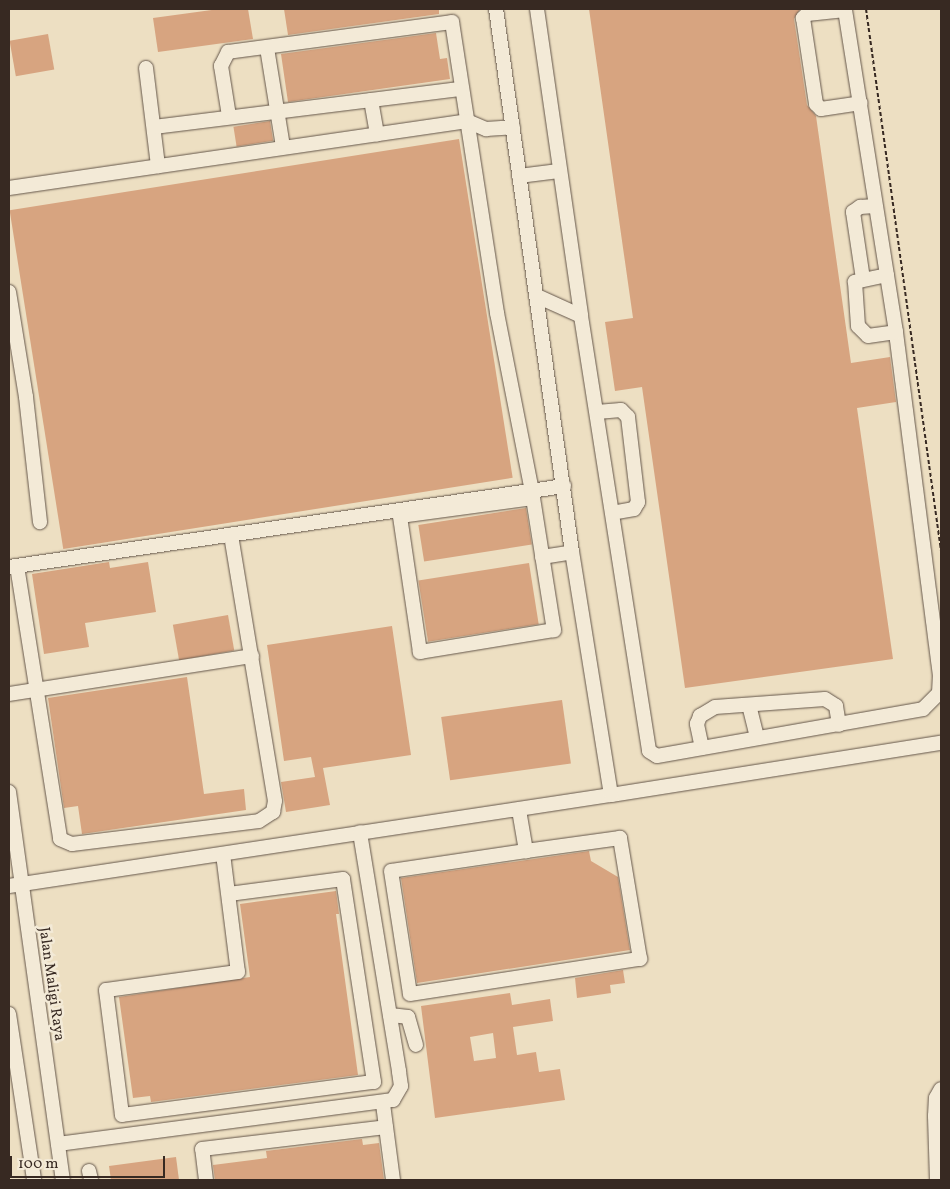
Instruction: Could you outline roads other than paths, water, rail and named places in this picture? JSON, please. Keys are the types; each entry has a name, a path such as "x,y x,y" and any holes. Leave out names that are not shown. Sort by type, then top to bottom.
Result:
{"street":[{"path":"496,9 519,176 539,297 572,552 611,795"},
{"path":"536,9 581,316 650,751 657,756 839,726 923,709 936,698 940,685 896,332 875,206 861,103 845,9 807,14 803,19 816,104 821,109 861,103"},
{"path":"230,116 221,66 222,58 228,52 452,22 460,89 497,313 532,491"},
{"path":"267,48 283,147"},
{"path":"146,68 158,166"},
{"path":"154,127 230,116 278,112 460,89"},
{"path":"371,100 377,134"},
{"path":"9,188 466,120 486,129 513,127"},
{"path":"519,176 559,171"},
{"path":"863,278 853,212 860,207 875,206"},
{"path":"887,276 863,278 854,284 858,326 868,336 896,332"},
{"path":"9,292 26,398 40,522"},
{"path":"539,297 581,316"},
{"path":"597,412 621,410 628,416 638,502 634,509 612,513"},
{"path":"231,535 275,800 273,812 259,821 72,844 63,842 58,836 36,690 13,567 564,486"},
{"path":"533,498 542,557 554,630 420,652 400,516 533,498"},
{"path":"542,557 572,552"},
{"path":"9,694 252,656"},
{"path":"702,748 698,724 705,710 825,699 836,706 839,726"},
{"path":"749,705 757,738"},
{"path":"15,885 360,832 520,810 941,743"},
{"name":"Jalan Maligi Raya","path":"9,792 15,885 63,1180"},
{"path":"520,810 526,850"},
{"path":"58,1144 383,1104 393,1100 401,1086 360,832"},
{"path":"620,838 640,959 410,994 391,871 526,850 620,838"},
{"path":"223,854 238,972 106,990 122,1115 374,1082 343,879 229,894"},
{"path":"9,1014 14,1085 34,1180"},
{"path":"390,1014 408,1017 416,1045"},
{"path":"937,1180 935,1116 936,1098 941,1088"},
{"path":"383,1104 392,1180"},
{"path":"206,1180 202,1149 386,1127"}]}
